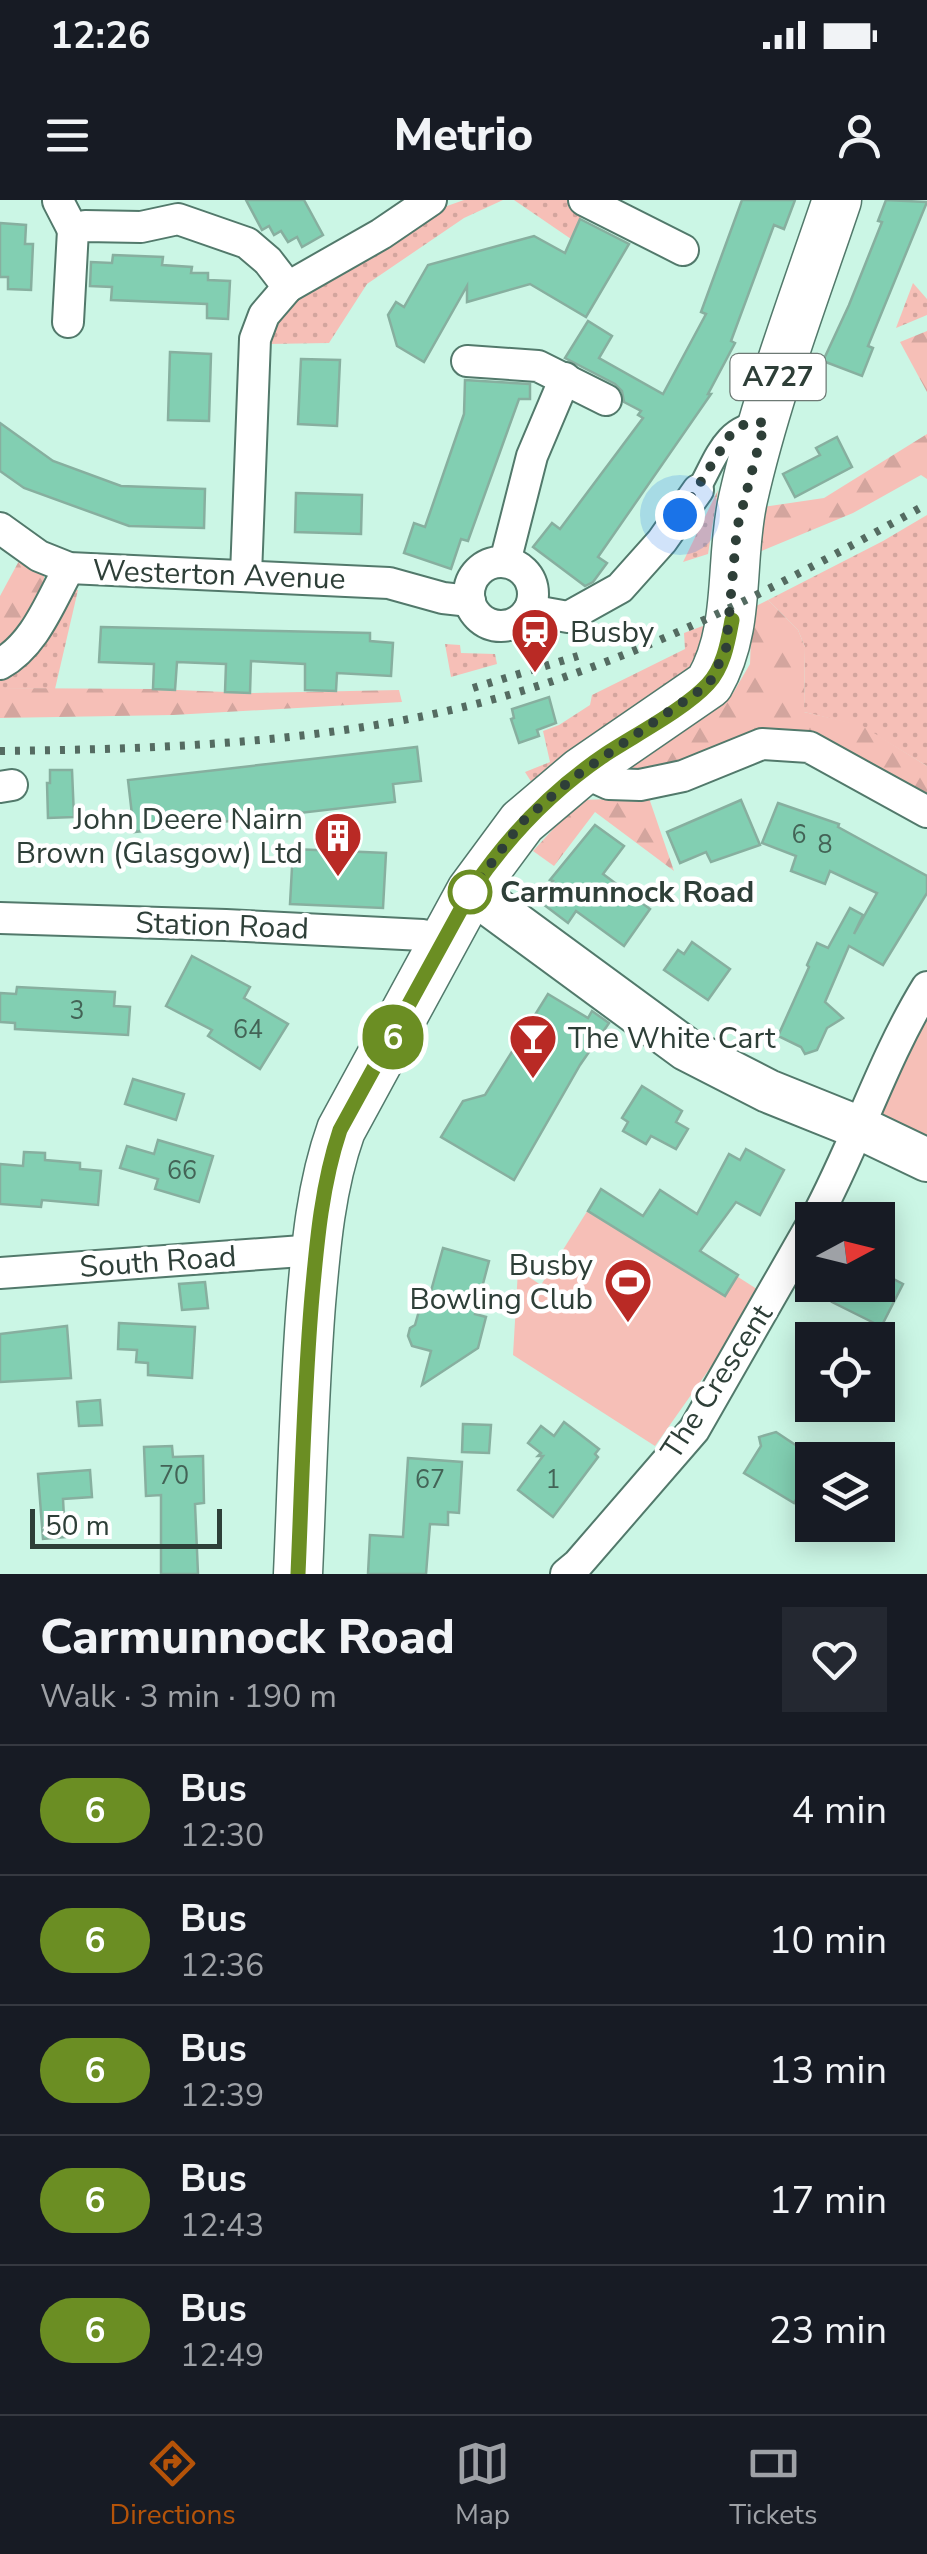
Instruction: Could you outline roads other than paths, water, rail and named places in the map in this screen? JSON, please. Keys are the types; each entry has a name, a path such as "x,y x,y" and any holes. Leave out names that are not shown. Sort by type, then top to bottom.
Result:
{"main road":[{"name":"A727","path":"298,1574 316,1250 329,1164 340,1130 471,891 522,822 588,766 709,684 719,666 732,620 737,528 765,422 837,200"},
{"path":"471,891 686,1049 768,1092 860,1128 927,1160"}],"street":[{"path":"58,200 73,230 68,322"},
{"path":"246,574 255,339 264,315 288,287 381,234 431,200"},
{"path":"584,200 683,250"},
{"path":"73,230 84,226 141,226 178,218 247,243 268,261 288,287"},
{"path":"467,361 538,366 606,400"},
{"path":"505,562 532,456 565,378"},
{"path":"528,610 568,617 620,588 698,490 732,432 745,424 765,422"},
{"name":"Westerton Avenue","path":"0,528 38,556 69,568 389,583 470,601"},
{"path":"505,562 530,580 532,600 520,620 496,626 484,621 470,601 469,591 485,566 505,562"},
{"path":"0,664 17,655 29,640 69,568"},
{"path":"588,766 610,784 640,785 683,776 762,744 794,744 809,747 927,812"},
{"name":"Station Road","path":"0,918 226,924 423,936 440,946"},
{"name":"The Crescent","path":"824,1202 908,1017 927,987"},
{"name":"South Road","path":"0,1274 316,1250"},
{"name":"The Crescent","path":"566,1574 694,1430 795,1255"}],"railway":[{"path":"0,751 191,745 318,734 443,712 505,696 615,658 721,612 927,504"},
{"path":"473,688 578,656"}],"place":[{"name":"Busby","path":"535,674"},
{"name":"John Deere Nairn Brown (Glasgow) Ltd","path":"338,878"},
{"name":"Carmunnock Road","path":"470,892"},
{"name":"The White Cart","path":"533,1080"},
{"name":"Busby Bowling Club","path":"628,1324"}]}
